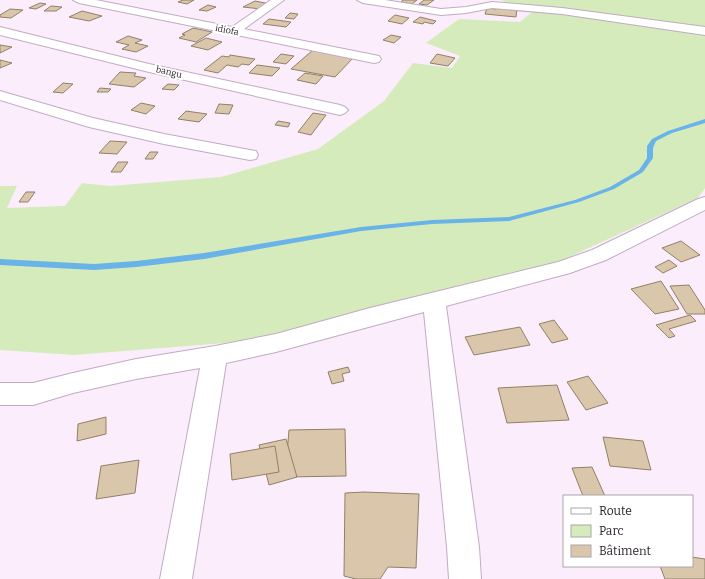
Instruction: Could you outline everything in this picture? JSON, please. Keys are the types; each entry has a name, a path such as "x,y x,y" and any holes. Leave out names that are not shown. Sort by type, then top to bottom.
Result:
{"street":[{"name":"idiofa","path":"80,0 374,59"},
{"path":"234,31 278,0"},
{"path":"363,0 441,12 466,10 492,4 562,11 705,31"},
{"name":"bangu","path":"0,31 149,68 340,110"},
{"path":"0,95 96,123 164,139 250,155"},
{"path":"0,394 33,394 73,383 136,369 215,356 276,343 576,264 599,255 705,203"},
{"path":"434,301 463,547 465,579"},
{"path":"176,579 215,356"}],"green space":[{"path":"501,0 705,0 705,188 698,198 543,269 263,340 74,355 0,350 0,186 17,186 7,208 65,206 82,183 110,186 221,177 318,149 384,101 413,63 452,68 460,56 426,43 459,19 520,22 532,12"}],"building":[{"path":"183,0 194,0 187,4 178,2"},
{"path":"403,0 417,0 412,4 401,2"},
{"path":"424,0 434,0 427,5 419,4"},
{"path":"255,1 270,4 261,9 243,7"},
{"path":"40,3 46,4 36,9 29,8"},
{"path":"208,5 216,7 207,11 199,10"},
{"path":"51,6 62,7 56,11 44,11"},
{"path":"497,7 517,9 516,17 485,14 487,8 496,9"},
{"path":"10,9 23,10 11,18 0,17 0,15"},
{"path":"82,11 102,16 89,21 69,17"},
{"path":"290,13 298,14 294,19 285,18"},
{"path":"395,15 409,18 402,24 388,21"},
{"path":"420,17 436,21 433,24 413,22"},
{"path":"269,19 291,22 286,27 263,24"},
{"path":"193,28 212,32 196,42 179,38 185,35 182,34"},
{"path":"391,35 401,37 394,43 383,40"},
{"path":"128,36 142,40 135,43 148,46 136,52 122,49 129,45 116,42"},
{"path":"206,38 222,42 208,50 191,46"},
{"path":"0,45 12,47 0,53"},
{"path":"313,50 354,57 335,77 291,69"},
{"path":"281,54 294,56 286,64 273,62"},
{"path":"437,54 455,58 448,66 430,63"},
{"path":"230,55 255,59 249,65 242,64 238,67 227,65 218,73 204,70 222,56 229,57"},
{"path":"0,60 12,63 0,68"},
{"path":"257,65 280,68 272,76 249,73"},
{"path":"120,72 136,73 134,76 146,78 134,87 109,84"},
{"path":"305,73 323,76 316,84 297,80"},
{"path":"63,83 73,84 63,93 53,92"},
{"path":"168,84 179,85 174,90 162,89"},
{"path":"100,88 111,89 108,92 97,92"},
{"path":"141,103 155,106 146,114 131,110"},
{"path":"219,104 233,105 229,114 215,113"},
{"path":"186,111 207,114 199,122 178,119"},
{"path":"313,113 326,115 311,135 298,132"},
{"path":"278,121 290,123 288,127 275,125"},
{"path":"110,141 127,142 117,154 99,153"},
{"path":"150,152 158,152 153,159 145,159"},
{"path":"118,162 128,162 121,172 111,172"},
{"path":"26,192 35,192 28,202 19,202"},
{"path":"681,241 700,255 681,262 662,248"},
{"path":"669,260 677,266 663,273 655,267"},
{"path":"661,281 679,309 655,314 631,289"},
{"path":"689,285 705,310 705,314 687,314 670,286"},
{"path":"690,315 696,321 669,329 675,336 669,338 656,325"},
{"path":"554,320 568,339 552,343 539,324"},
{"path":"520,327 530,345 474,355 465,337"},
{"path":"348,367 350,372 342,374 344,381 332,384 328,372"},
{"path":"588,376 608,403 586,410 567,382"},
{"path":"557,385 569,420 507,423 498,388"},
{"path":"106,417 106,434 77,441 78,424"},
{"path":"345,429 346,476 285,477 289,430"},
{"path":"603,437 643,441 651,470 610,466"},
{"path":"286,439 297,477 269,485 259,445"},
{"path":"275,446 279,472 232,480 230,454"},
{"path":"139,460 135,493 96,499 101,466"},
{"path":"592,467 605,495 583,495 572,468"},
{"path":"364,492 419,494 416,568 388,567 380,579 356,579 344,576 345,493"},
{"path":"693,557 705,559 705,579 665,579 660,567 693,567"}],"waterway":[{"path":"0,262 94,267 136,264 204,256 361,229 432,222 509,219 577,201 612,188 641,171 650,158 650,148 654,140 686,126 705,121"}]}
